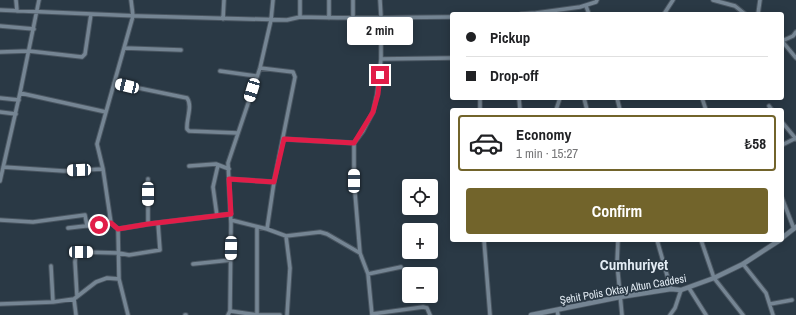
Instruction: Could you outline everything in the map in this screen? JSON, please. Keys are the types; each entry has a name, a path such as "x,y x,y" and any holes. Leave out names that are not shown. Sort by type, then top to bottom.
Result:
{"street":[{"path":"16,0 17,10"},
{"path":"0,181 38,12 39,0"},
{"path":"128,315 119,279 118,229 111,223 98,144 133,16 131,0"},
{"path":"223,19 224,0"},
{"path":"272,0 271,20 260,68 256,76 228,163 231,214 229,313 280,315"},
{"path":"300,0 300,17"},
{"path":"329,0 329,18"},
{"path":"353,0 353,17"},
{"path":"380,0 381,59 379,85 373,112 354,143 354,181 360,253 368,274 372,314 423,307 427,308 430,315"},
{"path":"543,12 586,6 596,2 597,0"},
{"path":"665,12 673,0"},
{"path":"713,0 734,6 742,12"},
{"path":"758,12 760,0"},
{"path":"586,6 588,12"},
{"path":"0,10 271,20 287,20 300,17 450,17"},
{"path":"0,52 29,51 82,57 85,54 91,14"},
{"path":"0,26 34,28"},
{"path":"784,40 793,36 796,32"},
{"path":"784,43 796,58"},
{"path":"124,48 181,50"},
{"path":"381,59 450,58"},
{"path":"260,68 293,72 295,74 292,100 274,182 267,229"},
{"path":"220,71 256,76"},
{"path":"114,83 187,98 189,105 186,124 189,131 238,133"},
{"path":"20,93 106,112"},
{"path":"0,98 19,100"},
{"path":"0,112 16,114"},
{"path":"784,124 796,139 784,144"},
{"path":"284,139 354,143"},
{"path":"189,166 218,165 229,169"},
{"path":"217,216 213,187 218,165"},
{"path":"3,167 64,171 103,169"},
{"path":"148,179 148,224"},
{"path":"229,179 274,182"},
{"path":"784,203 795,228"},
{"path":"118,229 231,214"},
{"path":"0,220 32,222 85,215 87,226"},
{"path":"231,220 267,229 286,236 320,232 327,234 360,253"},
{"path":"68,228 111,223"},
{"path":"76,315 76,253 119,252 129,255 160,250 158,223"},
{"path":"257,227 257,315"},
{"name":"Şehit Polis Oktay Altun Caddesi","path":"784,237 795,228"},
{"path":"286,236 290,268 287,315"},
{"path":"484,242 490,315"},
{"path":"618,242 617,263 622,315"},
{"path":"658,242 671,290"},
{"path":"703,242 714,278 744,315"},
{"name":"Şehit Polis Oktay Altun Caddesi","path":"531,315 558,313 620,297 689,288 743,264 776,242"},
{"path":"193,264 231,260"},
{"path":"743,264 766,293 773,315"},
{"path":"51,266 53,302"},
{"path":"368,274 401,267"},
{"path":"0,304 53,302 75,298 96,282 107,278 119,279"},
{"path":"689,288 706,315"},
{"path":"670,315 675,308 682,290"},
{"path":"770,304 792,300"},
{"path":"617,315 621,309"}],"district":[{"name":"Cumhuriyet","path":"634,264"}],"route":[{"path":"99,225 111,223 118,229 231,214 229,179 274,182 284,139 354,143 373,112 378,94 380,75"}]}
